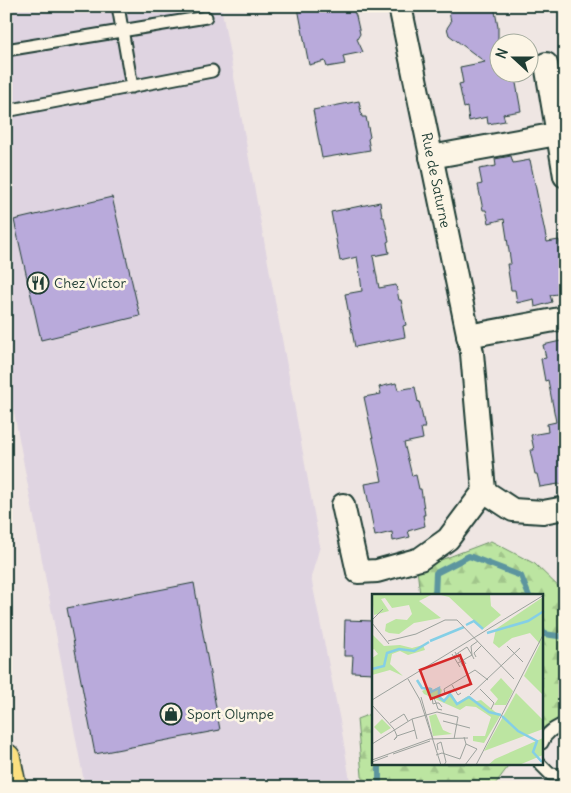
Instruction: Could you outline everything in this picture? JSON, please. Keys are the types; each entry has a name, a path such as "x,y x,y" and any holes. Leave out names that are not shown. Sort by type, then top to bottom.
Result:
{"main road":[{"path":"6,758 12,787"}],"street":[{"name":"Rue de Saturne","path":"400,6 470,344 484,491"},
{"path":"546,64 565,176"},
{"path":"432,157 557,134"},
{"path":"470,344 565,318"},
{"path":"343,505 358,572 377,571 420,559 448,539 484,491 513,510 544,512 565,508"}],"lane":[{"path":"118,6 132,87"},
{"path":"6,50 206,17"},
{"path":"6,111 212,71"},
{"path":"544,738 554,728 565,723"},
{"path":"542,766 550,774 565,775"}],"shaded area":[{"path":"6,6 221,6 320,546 311,577 341,726 351,787 85,787 6,370"}],"green space":[{"path":"491,541 535,564 565,593 565,720 544,736 544,594 420,594 417,569"},
{"path":"372,713 372,766 509,766 493,787 363,787 357,719"}],"building":[{"path":"309,6 351,6 356,16 360,34 357,39 363,52 343,56 345,64 327,67 325,61 309,65 298,8"},
{"path":"448,6 494,6 498,32 488,32 488,82 516,82 521,111 503,114 505,121 488,124 487,117 469,121 467,107 464,108 459,84 463,83 460,67 485,62 449,35 447,28 451,22"},
{"path":"359,101 362,117 366,117 370,137 368,139 370,150 322,158 313,110"},
{"path":"511,156 513,163 530,160 547,242 559,240 565,272 565,293 550,295 552,302 535,307 534,299 517,303 515,290 511,290 507,264 511,264 504,219 489,223 486,210 483,210 478,185 482,184 479,169 496,166 495,159"},
{"path":"112,197 140,316 41,340 14,220"},
{"path":"380,202 389,241 387,242 389,253 373,256 379,288 396,285 406,325 403,326 405,337 355,347 345,294 362,291 357,257 340,261 331,212"},
{"path":"565,340 565,422 563,422 565,429 565,483 540,487 530,450 534,450 531,435 548,432 547,424 556,422 548,380 545,381 541,359 546,358 543,345"},
{"path":"396,383 398,390 415,387 425,428 421,428 423,439 404,443 412,476 416,475 419,489 421,489 425,526 408,531 410,537 393,541 392,532 375,536 365,484 382,481 364,397 381,394 379,387"},
{"path":"194,583 220,730 95,754 67,608"},
{"path":"345,620 372,621 372,673 352,672 353,656 344,656"}],"waterway":[{"path":"435,594 436,573 469,556 521,576 528,594"},
{"path":"544,634 565,637"},
{"path":"379,766 379,787"}],"place":[{"name":"Chez Victor","path":"38,283"},
{"name":"Sport Olympe","path":"171,714"}]}
